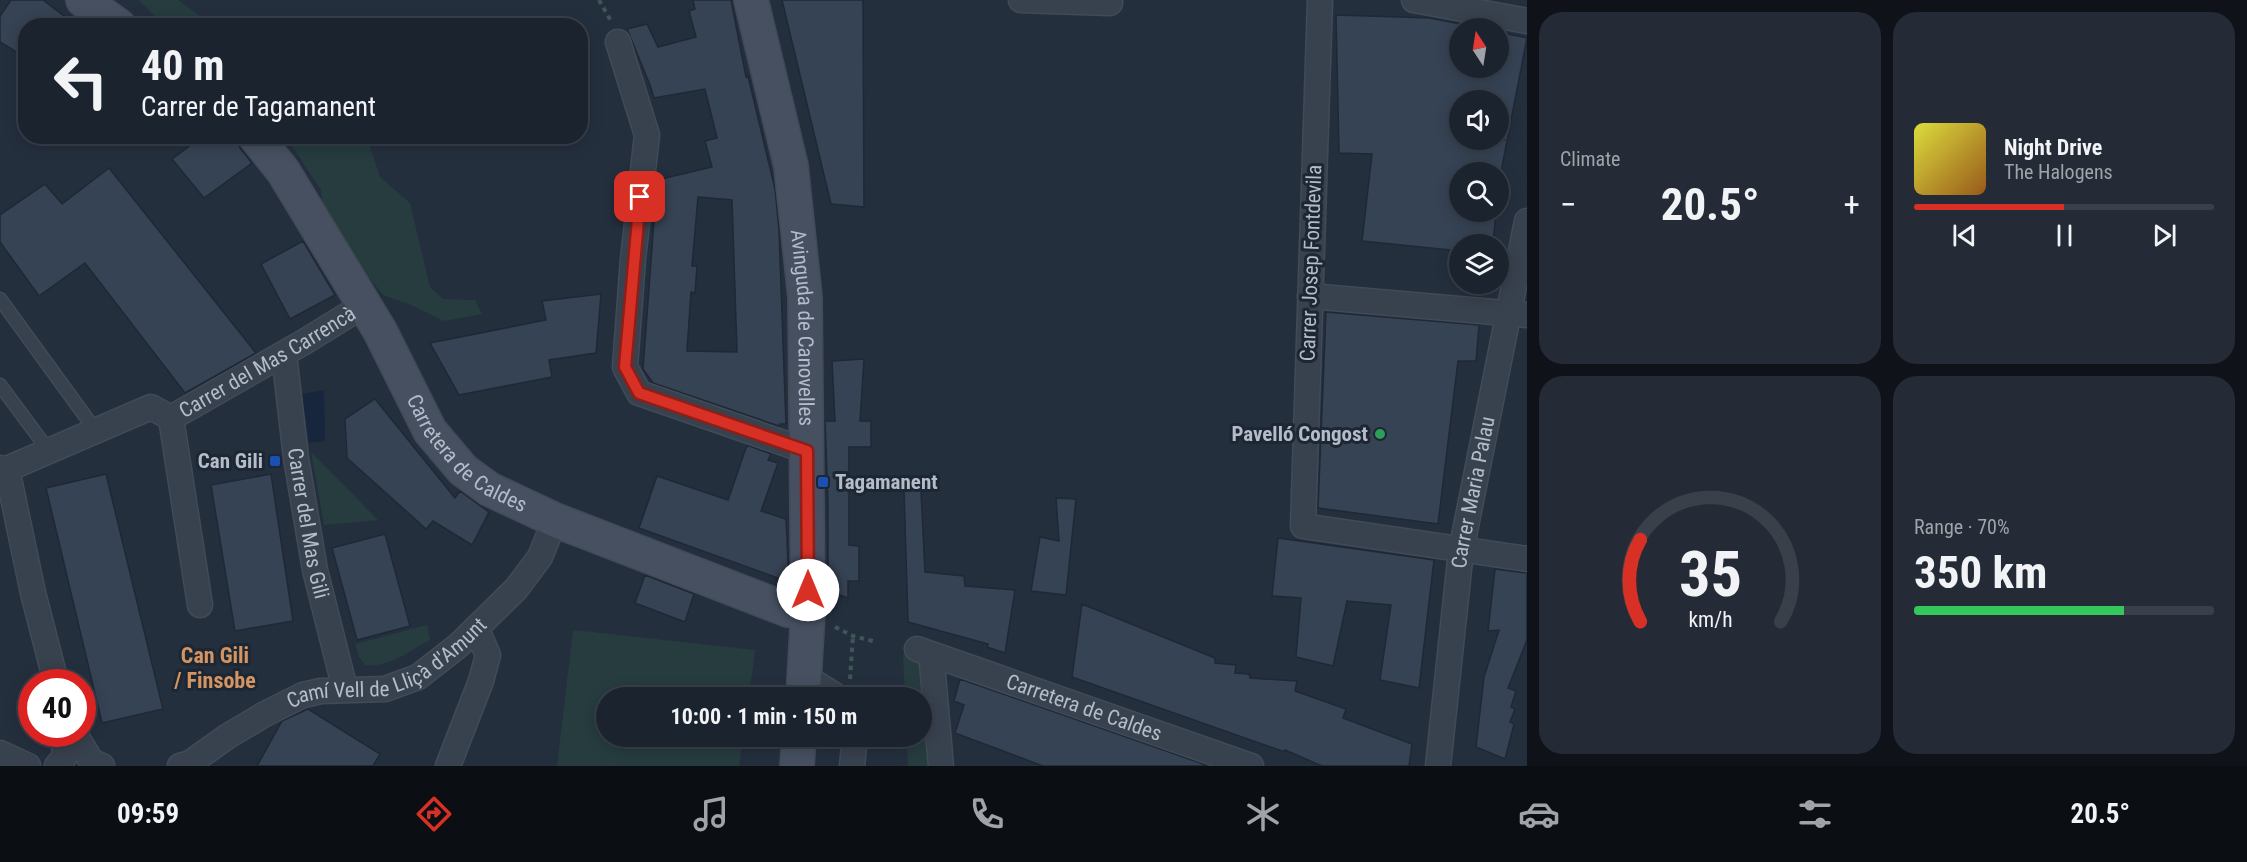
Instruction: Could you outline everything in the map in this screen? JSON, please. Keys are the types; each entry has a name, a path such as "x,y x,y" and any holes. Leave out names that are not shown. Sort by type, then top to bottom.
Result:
{"street":[{"path":"83,0 108,18"},
{"name":"Avinguda de Canovelles","path":"751,0 791,166 805,297 807,451 820,619 804,687"},
{"path":"1022,0 1110,3 1110,0"},
{"name":"Carrer Josep Fontdevila","path":"1320,0 1303,526 1461,551"},
{"path":"1414,0 1527,21"},
{"path":"618,42 647,135 633,259 625,367 639,393 807,451"},
{"name":"Carretera de Caldes","path":"261,144 283,171 380,331 430,432 463,470 489,489 555,520 788,610 820,619"},
{"name":"Carrer Maria Palau","path":"1438,766 1461,551 1517,313 1527,221"},
{"path":"1310,296 1517,313"},
{"name":"Carrer del Mas Carrencà","path":"3,469 151,407 171,418 284,354 363,305"},
{"name":"Carrer del Mas Gili","path":"284,354 296,458 315,570 345,689"},
{"path":"171,418 200,605"},
{"path":"3,469 53,669"},
{"name":"Camí Vell de Lliçà d'Amunt","path":"180,766 190,763 228,736 294,700 321,691 386,688 418,676 459,645 516,589 540,557 555,520"},
{"path":"1461,551 1527,559"},
{"path":"448,766 481,681 488,656 476,628"},
{"name":"Carretera de Caldes","path":"941,766 925,656 1251,766"},
{"path":"57,766 64,758 64,747"},
{"path":"82,747 90,760 102,766"},
{"path":"797,766 799,747"},
{"path":"852,766 854,747"},
{"path":"0,753 28,766"}],"lane":[{"path":"0,299 96,431"},
{"path":"0,385 49,451"}],"path":[{"path":"820,619 853,636 873,641"},
{"path":"845,687 853,636"}],"green space":[{"path":"139,0 178,0 205,18 157,18"},
{"path":"291,144 369,144 380,177 410,203 430,287 443,299 475,300 482,314 444,321 383,295 323,220 321,190"},
{"path":"311,452 378,520 324,525"},
{"path":"427,625 430,640 399,658 382,664 365,665 359,657 355,644"},
{"path":"573,630 755,650 750,687 596,687 596,747 742,747 739,766 557,766"},
{"path":"903,654 924,658 926,687 905,687"},
{"path":"907,747 931,747 933,766 908,766"}],"water":[{"path":"324,390 325,441 309,443 302,394"}],"building":[{"path":"11,0 43,0 67,18 18,18 18,53 0,42 0,16"},
{"path":"693,0 731,0 746,77 748,76 775,189 779,230 786,424 779,426 653,383 643,369 657,180 712,167 705,141 717,138 705,89 654,98 627,29 647,24 658,47 696,37 689,11 695,9","holes":["698,197 732,200 737,352 687,351 691,292 695,293 697,266 692,266"]},
{"path":"782,0 863,0 864,207 831,204"},
{"path":"1336,15 1430,18 1449,22 1449,78 1509,78 1509,34 1527,38 1509,131 1509,90 1449,90 1449,150 1505,150 1503,162 1449,162 1449,222 1495,222 1494,234 1449,234 1449,250 1362,241 1372,154 1339,153"},
{"path":"192,144 239,144 252,163 204,198 172,159"},
{"path":"109,168 256,353 185,393 85,263 39,296 0,242 0,215 45,184 62,204"},
{"path":"303,241 335,295 290,319 261,264"},
{"path":"601,294 596,353 549,360 552,377 459,395 430,343 546,320 542,301"},
{"name":"Pavelló Congost","path":"1326,312 1479,325 1476,361 1458,361 1438,524 1318,508"},
{"path":"864,359 860,421 871,421 871,447 849,447 849,545 859,546 859,581 848,581 848,598 828,591 825,421 835,421 832,361"},
{"path":"375,399 455,498 460,491 489,512 472,545 433,521 426,529 347,458 345,419"},
{"path":"747,445 771,454 768,460 778,463 761,511 786,519 789,582 639,528 657,476 728,500"},
{"path":"106,474 163,709 102,723 96,698 96,669 89,669 46,488"},
{"path":"271,474 293,621 235,631 211,485"},
{"path":"904,490 921,491 925,572 964,576 965,586 1015,590 1005,653 987,647 988,644 908,622"},
{"path":"1056,498 1076,499 1066,595 1031,591 1040,537 1059,541"},
{"path":"385,534 410,626 357,640 332,548"},
{"path":"1278,538 1434,560 1419,688 1380,680 1391,605 1347,601 1333,666 1296,657 1301,598 1272,596"},
{"path":"1495,569 1527,573 1527,640 1508,688 1516,691 1511,707 1515,709 1510,722 1514,724 1505,759 1476,747 1484,677 1499,630 1488,631"},
{"path":"645,575 694,594 685,622 635,603"},
{"path":"1082,604 1215,658 1215,663 1236,665 1235,673 1249,674 1250,678 1297,681 1295,691 1346,709 1343,718 1412,744 1409,766 1322,766 1285,750 1285,752 1072,677"},
{"path":"960,679 1206,766 1043,766 955,733 964,705 954,701"},
{"path":"308,709 380,754 373,766 257,766 282,721"}],"place":[{"name":"Pavelló Congost","path":"1380,434"},
{"name":"Can Gili","path":"275,461"},
{"name":"Tagamanent","path":"823,482"}],"district":[{"name":"Can Gili / Finsobe","path":"215,668"}],"route":[{"path":"640,197 625,367 639,393 807,451 808,590"}]}
